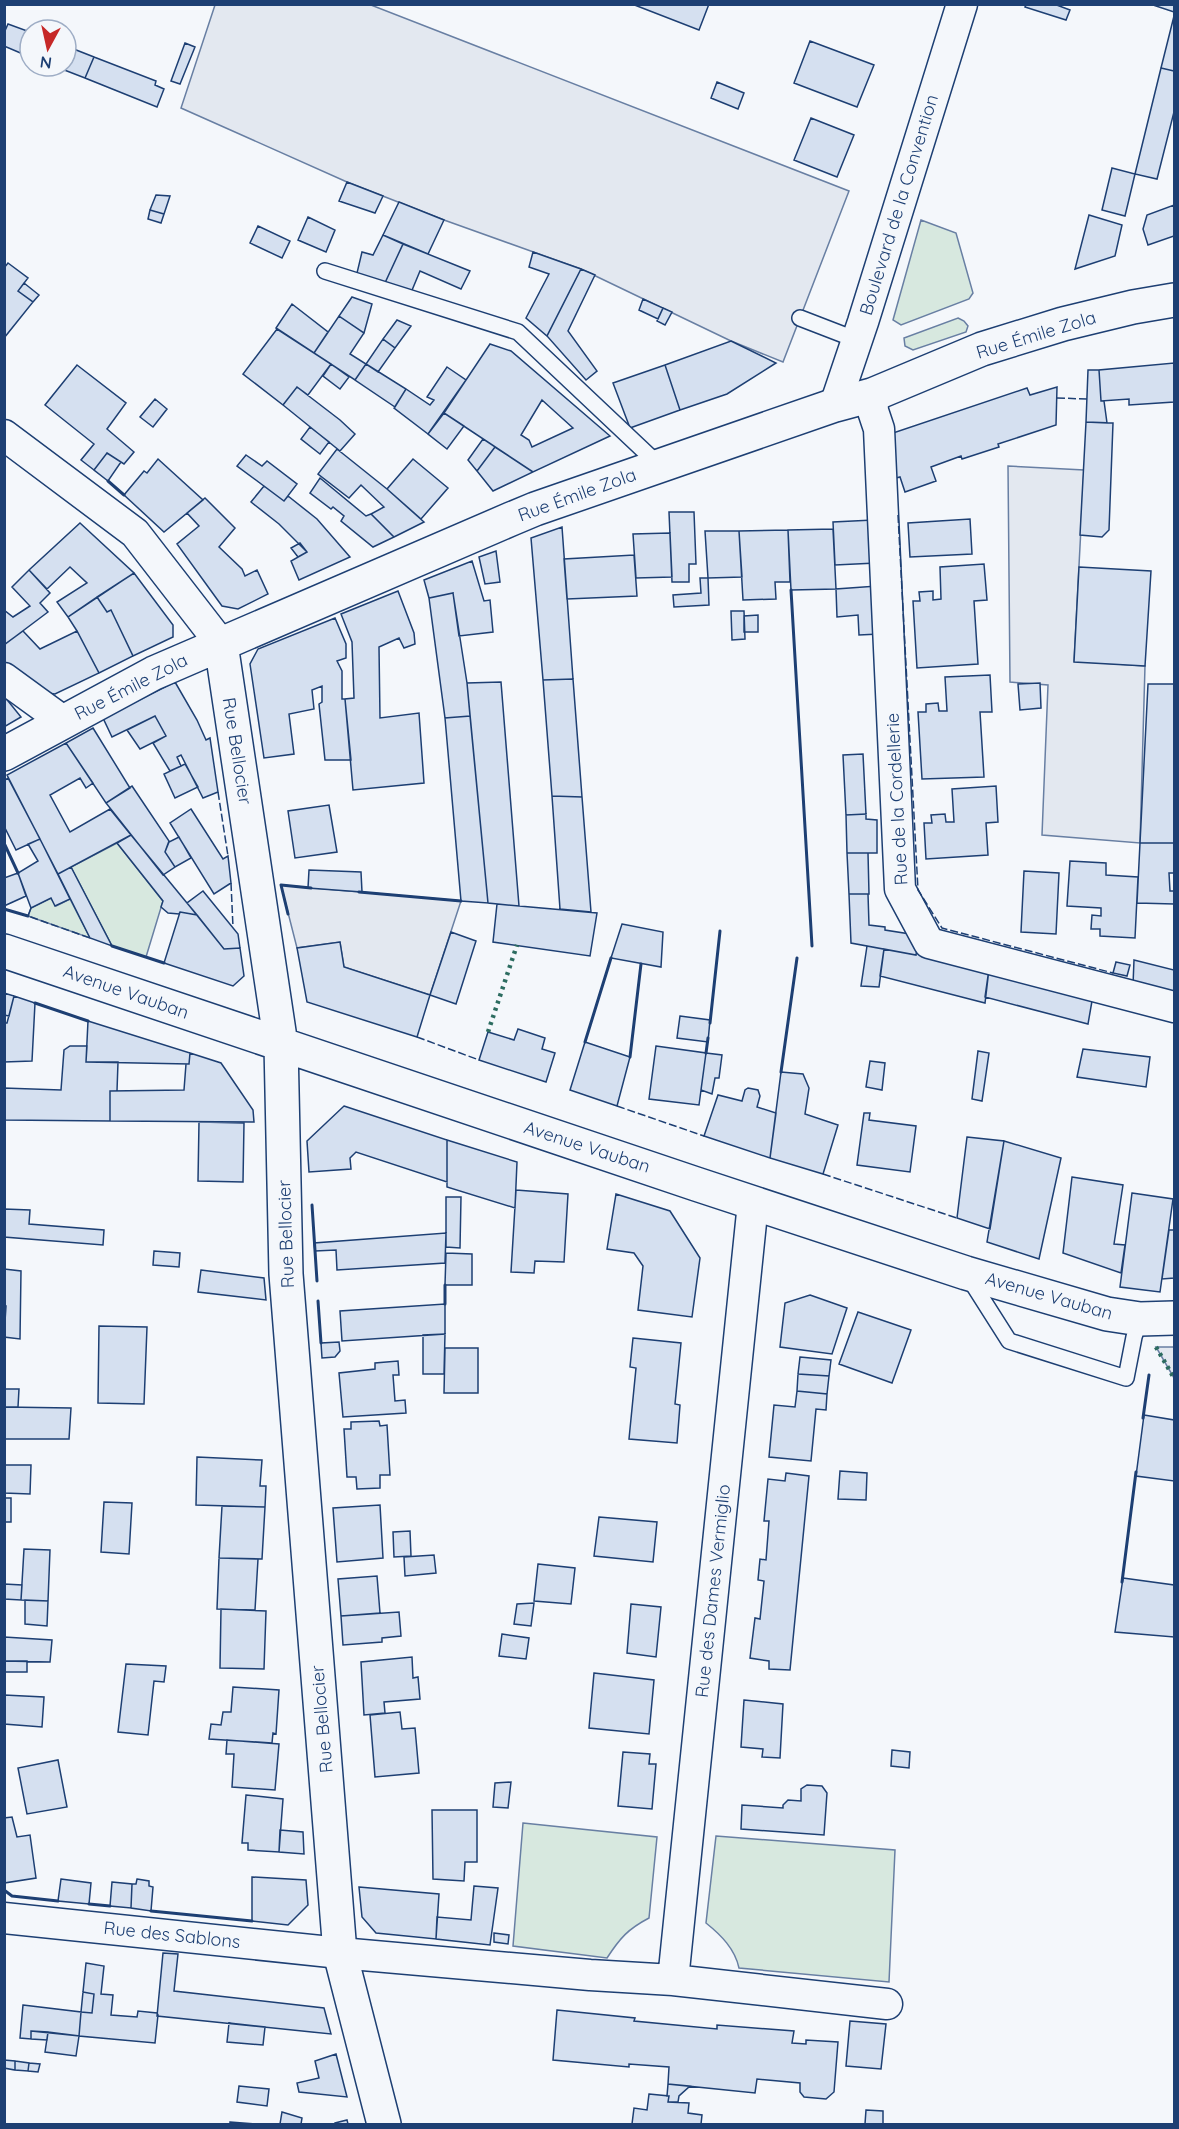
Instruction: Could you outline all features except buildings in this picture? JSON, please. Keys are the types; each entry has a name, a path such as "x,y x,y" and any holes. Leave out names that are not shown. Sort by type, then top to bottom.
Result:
{"main road":[{"name":"Rue Émile Zola","path":"4,754 154,673 527,512 835,405 872,395 982,349 1063,324 1133,307 1174,300"},
{"name":"Rue Bellocier","path":"221,644 281,1045 287,1284 340,1953 384,2124"},
{"name":"Avenue Vauban","path":"4,951 966,1273 1107,1314 1140,1319 1174,1318"}],"street":[{"name":"Boulevard de la Convention","path":"835,405 962,4"},
{"name":"Rue de la Cordellerie","path":"872,395 873,411 879,429 900,889 929,943 1174,1007"},
{"name":"Rue Bellocier","path":"4,435 135,533 221,644"},
{"path":"4,678 63,721"},
{"name":"Rue des Dames Vermiglio","path":"673,1980 753,1203"},
{"name":"Rue des Sablons","path":"4,1918 340,1953"},
{"path":"340,1953 673,1980 887,2004"}],"lane":[{"path":"325,271 518,332 660,466"},
{"path":"800,318 857,340"},
{"path":"966,1273 1009,1341 1126,1378 1140,1319"}],"shaded area":[{"path":"215,5 371,5 849,191 783,362 731,341 581,269 444,220 347,182 181,108"},
{"path":"921,220 956,233 973,293 969,299 901,325 893,320"},
{"path":"958,318 968,326 966,332 913,350 905,346 904,338"},
{"path":"1008,466 1084,470 1074,661 1145,666 1140,843 1042,835 1048,685 1010,682"},
{"path":"117,843 163,901 146,957 112,946 71,867"},
{"path":"281,885 461,901 430,995 344,967 340,942 297,948"},
{"path":"51,898 56,906 70,899 90,938 28,916 31,908"},
{"path":"1156,1347 1174,1347 1174,1378"},
{"path":"523,1823 657,1837 649,1918 625,1935 607,1958 513,1946"},
{"path":"716,1836 895,1850 889,1982 739,1968 727,1943 706,1923"}],"hedge":[{"path":"488,1032 517,945"},
{"path":"1156,1347 1174,1378"}],"fence":[{"path":"1057,398 1087,399"},
{"path":"898,515 918,890 942,928 1113,973"},
{"path":"218,792 228,856"},
{"path":"231,883 233,927"},
{"path":"31,908 28,916 90,938"},
{"path":"417,1037 479,1060"},
{"path":"617,1106 704,1136"},
{"path":"823,1174 957,1218"}],"wall":[{"path":"108,481 124,495"},
{"path":"791,590 812,946"},
{"path":"4,843 18,873"},
{"path":"288,914 281,885 311,888"},
{"path":"359,892 461,901"},
{"path":"4,909 28,916"},
{"path":"710,1023 720,931"},
{"path":"112,946 164,963"},
{"path":"585,1042 611,958"},
{"path":"781,1072 797,958"},
{"path":"630,1057 641,964"},
{"path":"35,1003 88,1021"},
{"path":"706,1053 708,1038"},
{"path":"312,1205 317,1281"},
{"path":"445,1285 445,1304"},
{"path":"318,1301 321,1343"},
{"path":"1143,1418 1149,1375"},
{"path":"1122,1582 1136,1472"},
{"path":"4,1890 12,1896 58,1901"},
{"path":"89,1904 110,1906"},
{"path":"151,1911 252,1921"}]}
